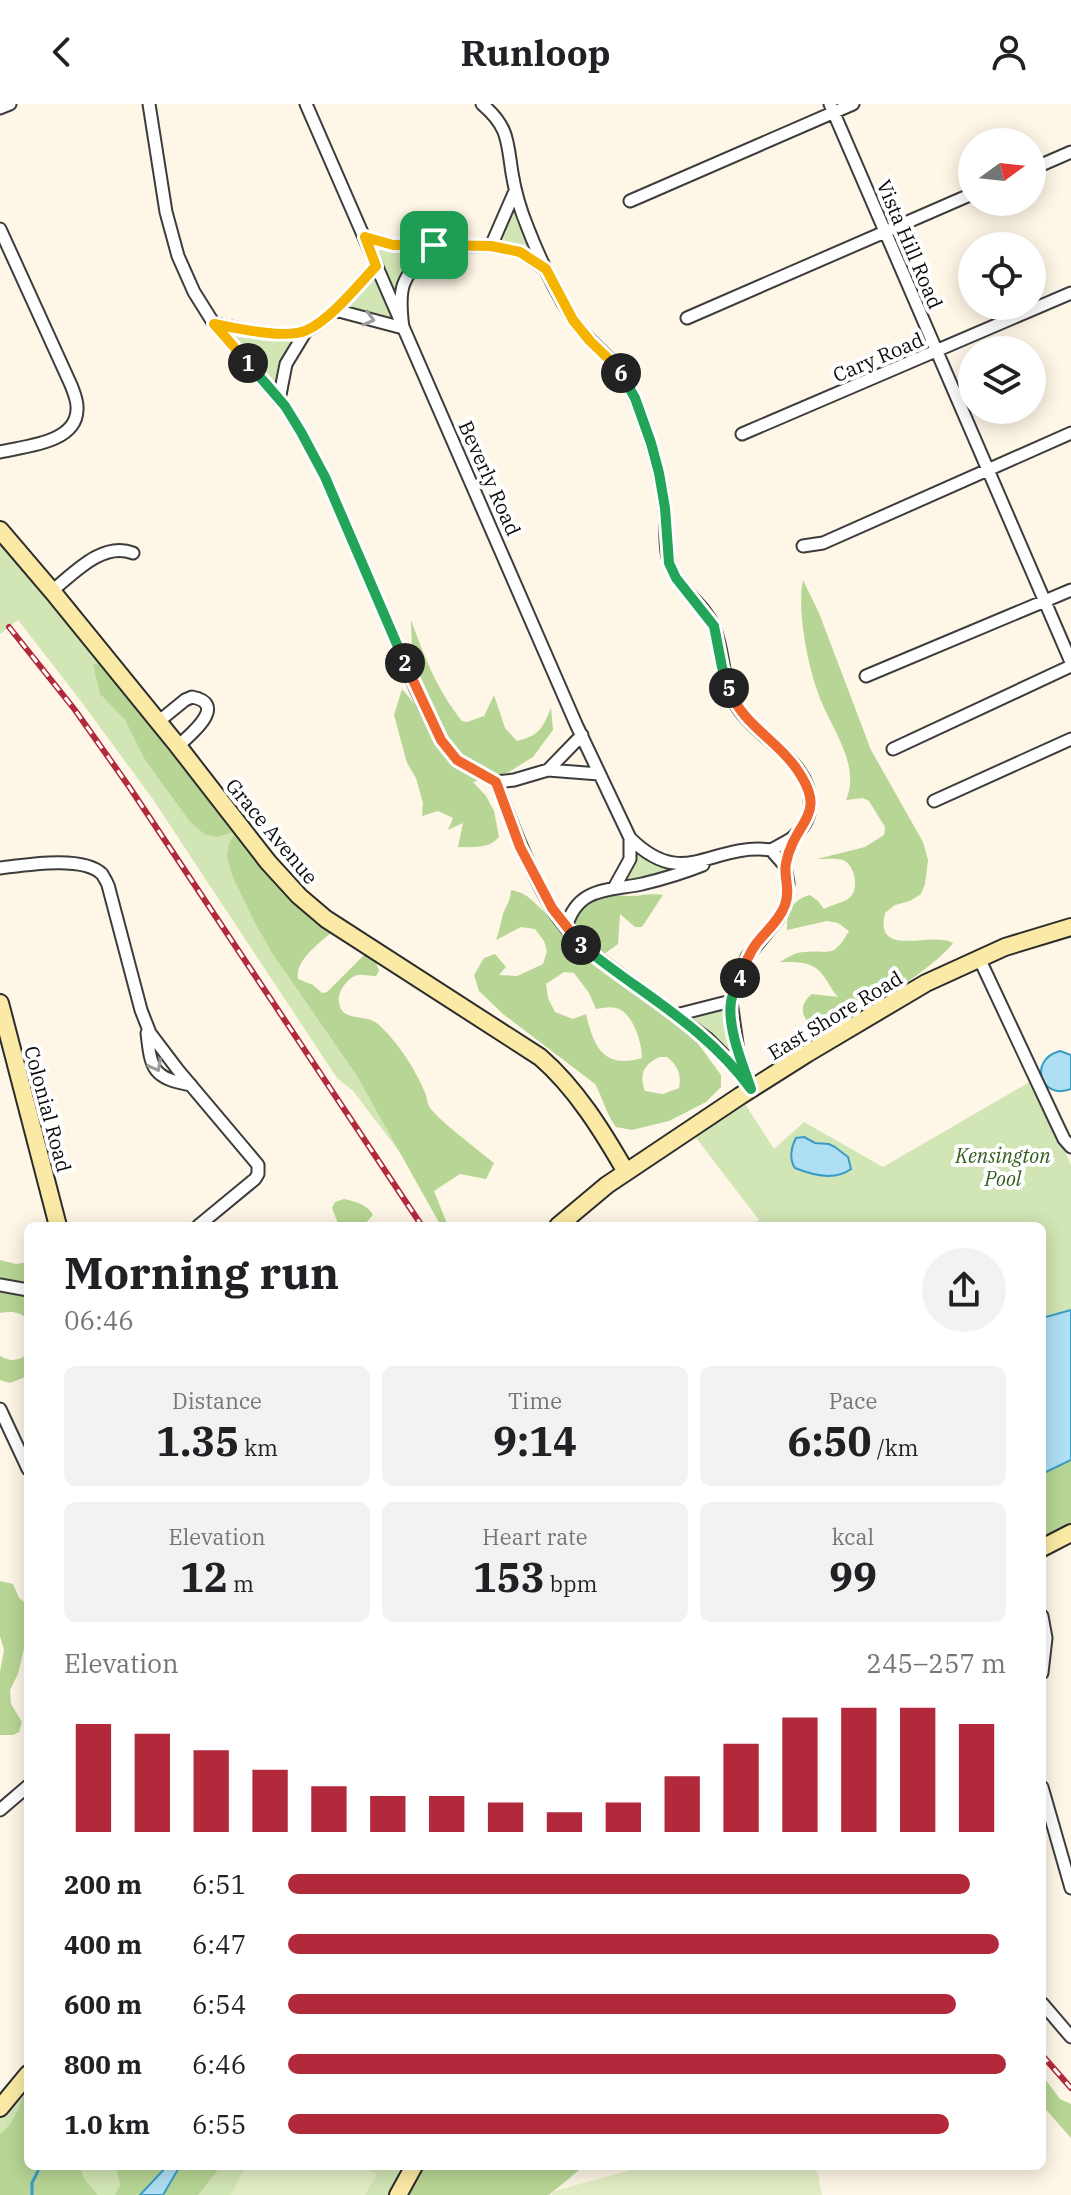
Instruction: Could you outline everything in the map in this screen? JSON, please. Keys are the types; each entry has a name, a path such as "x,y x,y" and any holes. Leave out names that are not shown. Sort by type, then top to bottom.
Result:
{"street":[{"path":"0,108 10,104"},
{"path":"149,104 166,212 178,256 194,292 214,324 279,400 301,432 325,477 441,740 457,760 496,782 548,770 599,774"},
{"name":"Beverly Road","path":"306,104 599,774 630,838 659,861 676,864 704,861 728,852"},
{"path":"482,104 505,131 515,191 546,269 573,320 615,365 635,398 659,473 669,563 676,578 714,626 731,695 751,724 794,764 808,786 811,796 809,816 794,837 773,853"},
{"path":"630,201 832,108 853,104"},
{"name":"Vista Hill Road","path":"832,108 1071,664"},
{"path":"1046,163 1071,152"},
{"path":"491,246 515,191"},
{"path":"687,318 958,200"},
{"path":"0,229 71,385 78,411 75,422 57,438 0,452"},
{"path":"365,237 393,245 491,246 520,252 546,269"},
{"path":"335,310 403,328 399,297 407,274 434,245"},
{"path":"279,400 286,364 306,331 335,310 376,266"},
{"name":"Cary Road","path":"742,434 1071,293"},
{"path":"214,324 253,331 306,331"},
{"path":"803,546 826,541 1071,433"},
{"name":"Grace Avenue","path":"0,530 178,746 268,862 299,896 326,919 552,1067 575,1095 626,1172"},
{"path":"52,591 100,555 123,549 133,553"},
{"path":"866,676 1071,590"},
{"path":"893,749 1071,664"},
{"path":"158,722 185,700 192,697 203,701 207,708 206,717 178,746"},
{"path":"548,770 582,735"},
{"path":"934,801 1071,739"},
{"path":"496,782 520,847 566,928 582,946 715,1047 751,1089"},
{"path":"751,1089 738,1051 731,1001 747,957 778,919 786,903 788,883 785,866 794,837"},
{"path":"614,888 630,859 630,838"},
{"path":"566,928 574,909 595,892 676,876 728,852 759,848 773,853 785,866"},
{"path":"0,868 64,863 87,865 102,874 108,885 146,1025 150,1055 158,1074 171,1081 191,1085"},
{"name":"East Shore Road","path":"563,1222 626,1172 751,1089 913,991 979,958 1071,927"},
{"path":"979,958 1064,1139 1071,1147"},
{"path":"676,1015 731,1001"},
{"name":"Colonial Road","path":"0,1003 57,1222"},
{"path":"146,1025 155,1041 256,1163 259,1172 255,1179 203,1222"},
{"path":"0,1285 24,1289"},
{"path":"0,1409 4,1431 24,1463"},
{"path":"1046,1546 1071,1533"},
{"path":"0,1810 24,1789"},
{"path":"1046,1801 1071,1888"},
{"path":"1046,2008 1071,2037"},
{"path":"0,2108 24,2079"},
{"path":"398,2195 412,2170"}],"green space":[{"path":"515,191 546,269 520,252 491,246"},
{"path":"365,237 434,245 407,274 403,328 335,310 376,266"},
{"path":"214,324 306,331 286,364 279,400"},
{"path":"0,530 120,675 100,694 125,720 145,760 190,822 205,835 218,837 237,830 274,956 357,1076 402,1155 353,1091 337,1078 152,798 80,700 18,620 0,634"},
{"path":"803,580 819,613 871,750 923,842 928,860 921,894 895,905 885,913 884,927 888,936 896,940 932,939 953,943 931,964 875,1003 840,1022 820,1027 808,1022 805,1017 803,1006 806,1000 812,994 838,997 813,966 780,962 798,953 834,950 849,931 838,923 827,921 787,930 789,913 795,903 810,895 824,909 848,899 855,885 851,868 843,860 817,859 865,847 884,835 885,827 869,801 863,798 846,800 850,786 847,758 817,690 807,650 801,605"},
{"path":"411,620 439,685 462,721 484,716 494,695 505,728 517,741 539,730 551,708 553,730 533,757 507,773 473,782 494,811 499,837 486,845 458,847 463,823 448,830 453,818 438,811 422,816 423,803 416,778 407,763 394,715 402,689 426,725 422,687 412,652"},
{"path":"93,664 106,665 229,812 338,927 305,957 298,979 322,993 327,992 367,952 372,952 379,971 376,976 358,975 347,982 340,994 341,1009 349,1015 373,1021 385,1031 412,1066 428,1105 494,1163 486,1179 460,1174 434,1191 446,1222 439,1222 357,1076 274,956 253,919 232,875 227,856 236,831 218,837 205,835 190,822 145,760 125,720 100,694"},
{"path":"630,838 644,852 703,865 614,888 621,879"},
{"path":"511,890 530,898 548,914 570,925 590,897 663,895 642,927 635,927 620,914 618,944 595,961 691,1034 721,1075 721,1087 706,1102 669,1121 632,1130 616,1127 595,1084 503,1014 479,991 474,975 484,958 495,954 506,967 499,975 517,976 543,964 547,951 535,929 521,927 496,940","holes":["564,972 574,973 596,1009 614,1007 627,1015 638,1037 642,1058 629,1061 609,1058 597,1045 586,1014 573,1019 555,1012 546,984","659,1057 671,1060 680,1079 679,1088 663,1094 645,1091 642,1080 646,1067"]},
{"path":"731,1001 751,1089 676,1015"},
{"name":"Kensington Pool","path":"1033,1080 1071,1165 1071,1310 1046,1317 1046,1222 756,1222 759,1220 690,1130 740,1096 774,1149 804,1122 883,1167"},
{"path":"344,1199 357,1202 373,1215 367,1222 337,1222 332,1208 335,1202"},
{"path":"0,1260 24,1263 24,1317 15,1312 0,1313"},
{"path":"0,1356 14,1360 24,1356 24,1378 10,1383 0,1380"},
{"path":"1071,1460 1071,1533 1046,1546 1046,1472"},
{"path":"0,1581 13,1584 24,1602 24,1649 18,1674 10,1690 11,1704 22,1722 19,1732 13,1735 0,1735 0,1672 4,1650 0,1636"},
{"path":"24,2079 24,2170 412,2170 398,2195 0,2195 0,2108"},
{"path":"1046,2080 1060,2099 1071,2104 1071,2138 1046,2110"},
{"path":"24,2095 24,2170 81,2170 84,2179 98,2195 0,2195 0,2134 14,2118"},
{"path":"117,2170 163,2170 140,2195 115,2195 120,2185"},
{"path":"178,2170 218,2170 198,2195 163,2195"},
{"path":"244,2170 370,2170 377,2174 365,2195 231,2195"},
{"path":"412,2170 579,2170 549,2195 398,2195"},
{"path":"631,2170 816,2170 822,2195 552,2195 551,2192"}],"water":[{"path":"1060,1051 1071,1055 1071,1089 1061,1091 1046,1085 1041,1070 1050,1056"},
{"path":"804,1137 835,1147 848,1157 851,1169 831,1176 795,1168 791,1157 793,1145 796,1138"},
{"path":"1071,1310 1071,1460 1046,1472 1046,1317"},
{"path":"163,2170 178,2170 163,2195 140,2195"}],"waterway":[{"path":"32,2195 32,2183 38,2171"}],"railway":[{"path":"9,627 75,710 130,788 419,1222"},
{"path":"1046,2060 1071,2088"}],"route":[{"path":"365,237 393,245 434,245 491,246 520,252 546,269 573,320 624,377 635,398 659,473 669,563 676,578 714,626 722,667 738,708 794,764 808,786 811,796 809,816 794,837 785,866 788,883 786,903 778,919 747,957 731,1001 738,1051 751,1089 731,1062 708,1039 582,946 566,928 520,847 496,782 457,760 441,740 325,477 301,432 285,406 214,324 253,331 306,331 335,310 376,266 365,237"}]}
